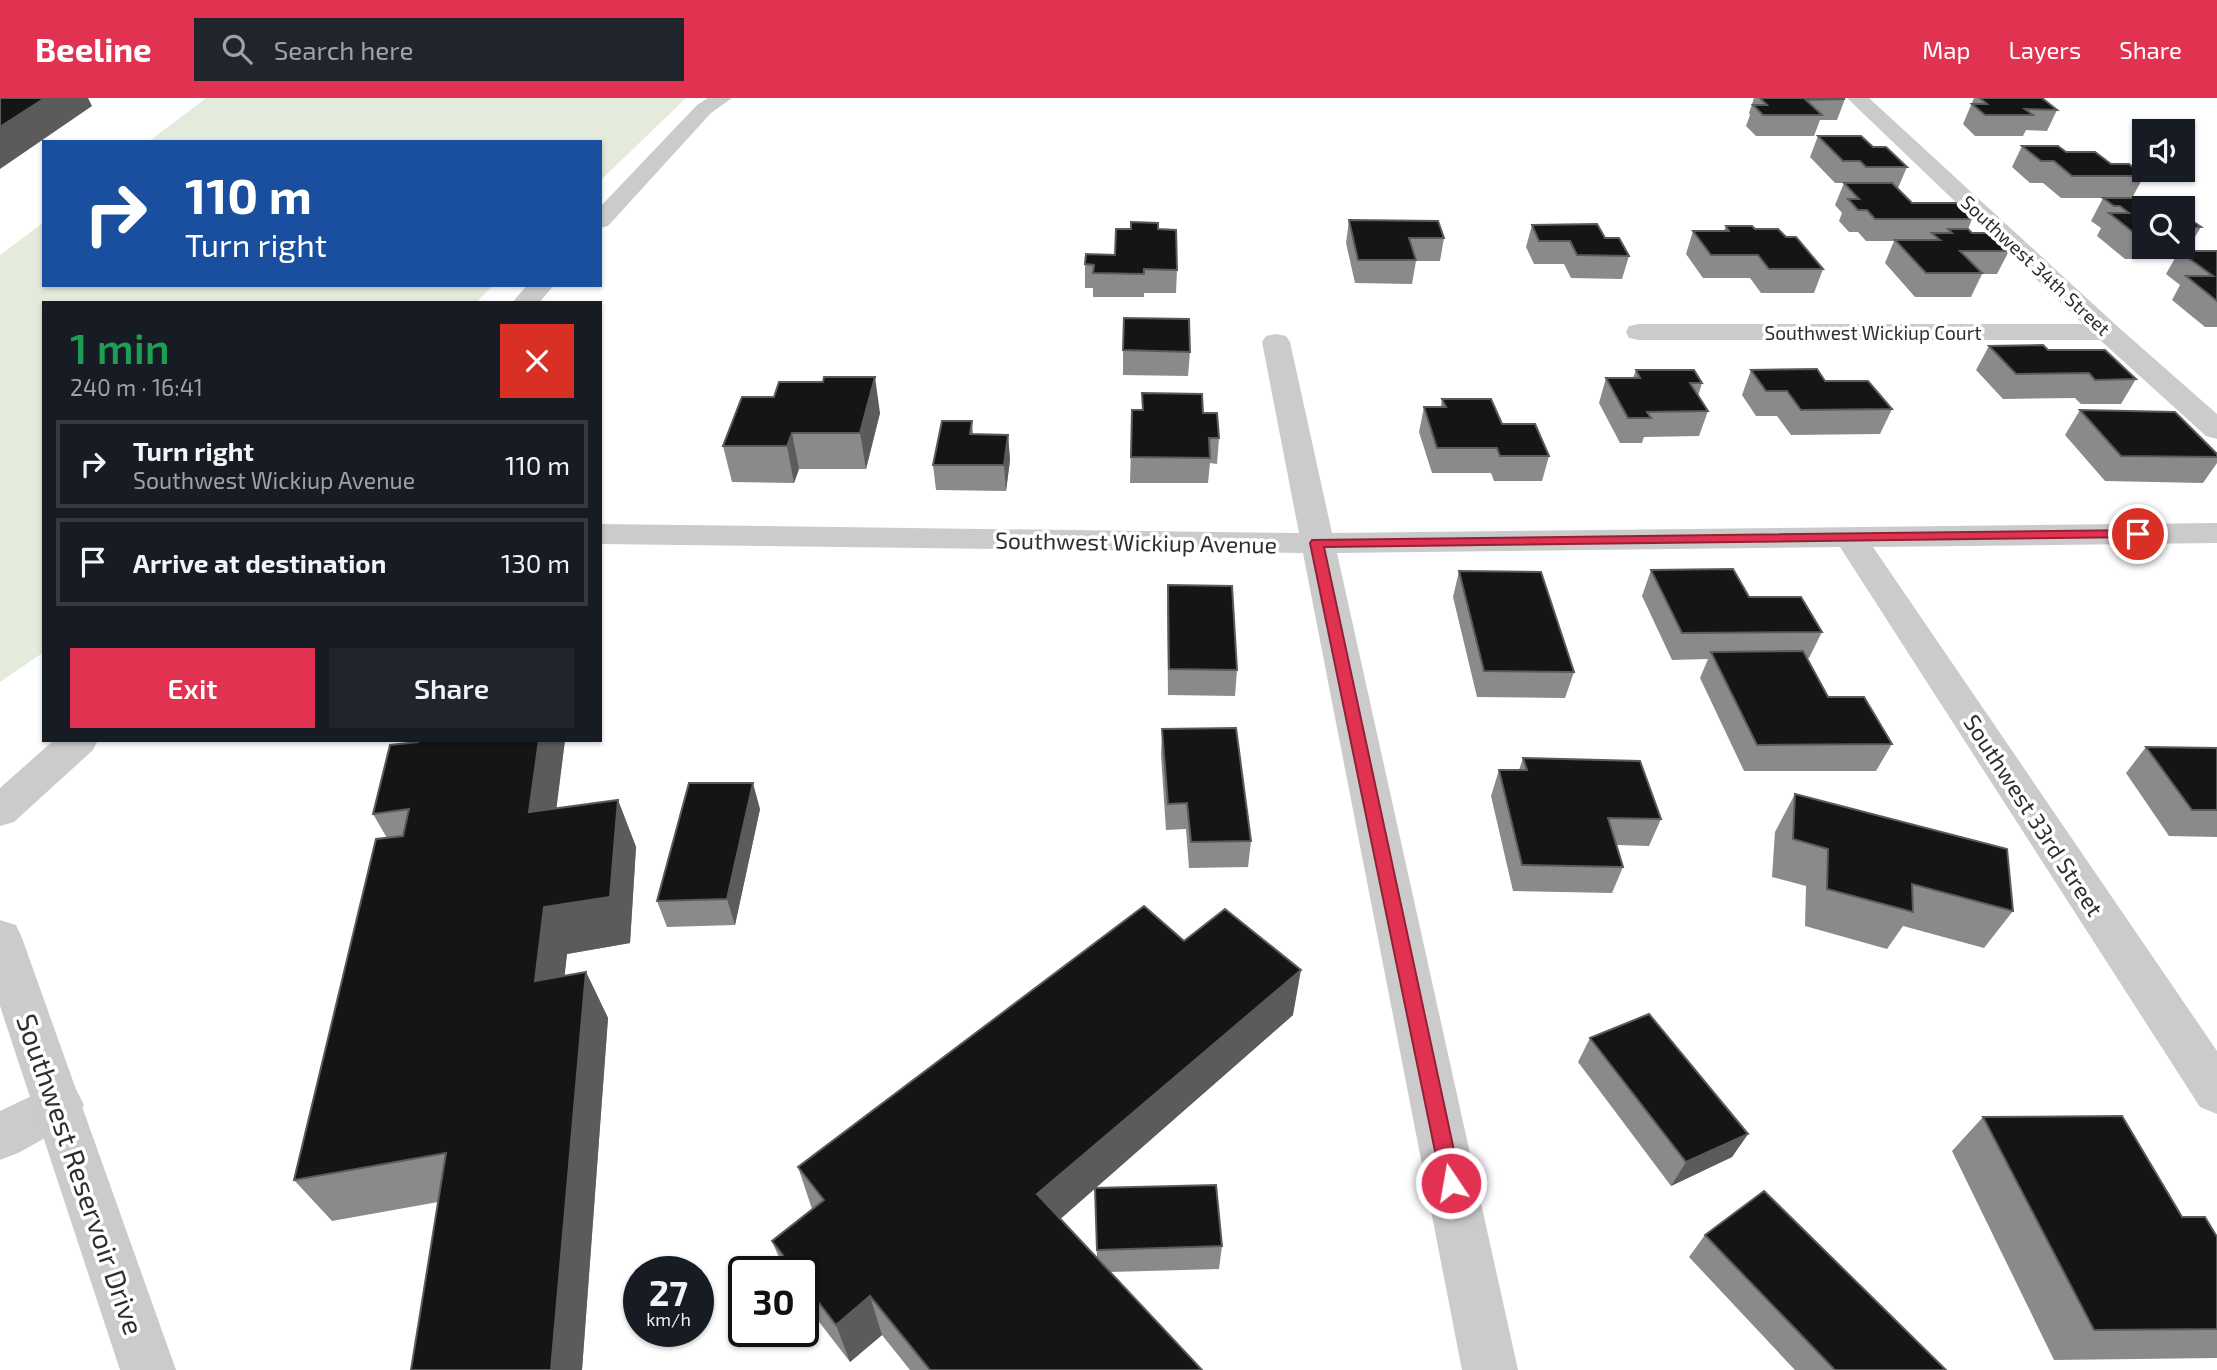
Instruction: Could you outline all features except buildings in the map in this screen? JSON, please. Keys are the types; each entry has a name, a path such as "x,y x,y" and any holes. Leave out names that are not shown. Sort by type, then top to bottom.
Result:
{"street":[{"path":"602,219 704,109 722,98"},
{"name":"Southwest 34th Street","path":"1857,98 2107,332 2217,430"},
{"path":"527,301 539,287"},
{"name":"Southwest Wickiup Court","path":"1639,332 2107,332"},
{"path":"1276,342 1490,1370"},
{"name":"Southwest Wickiup Avenue","path":"602,534 1316,543 2217,533"},
{"name":"Southwest 33rd Street","path":"1850,537 2217,1092"},
{"path":"0,811 77,742"},
{"name":"Southwest Reservoir Drive","path":"0,938 148,1370"},
{"path":"0,1137 59,1105"}],"green space":[{"path":"206,98 686,98 602,179 602,140 151,140"},
{"path":"42,224 42,287 491,287 478,301 42,301 42,653 0,682 0,255"}],"route":[{"path":"1451,1183 1316,543 2138,534"}]}
